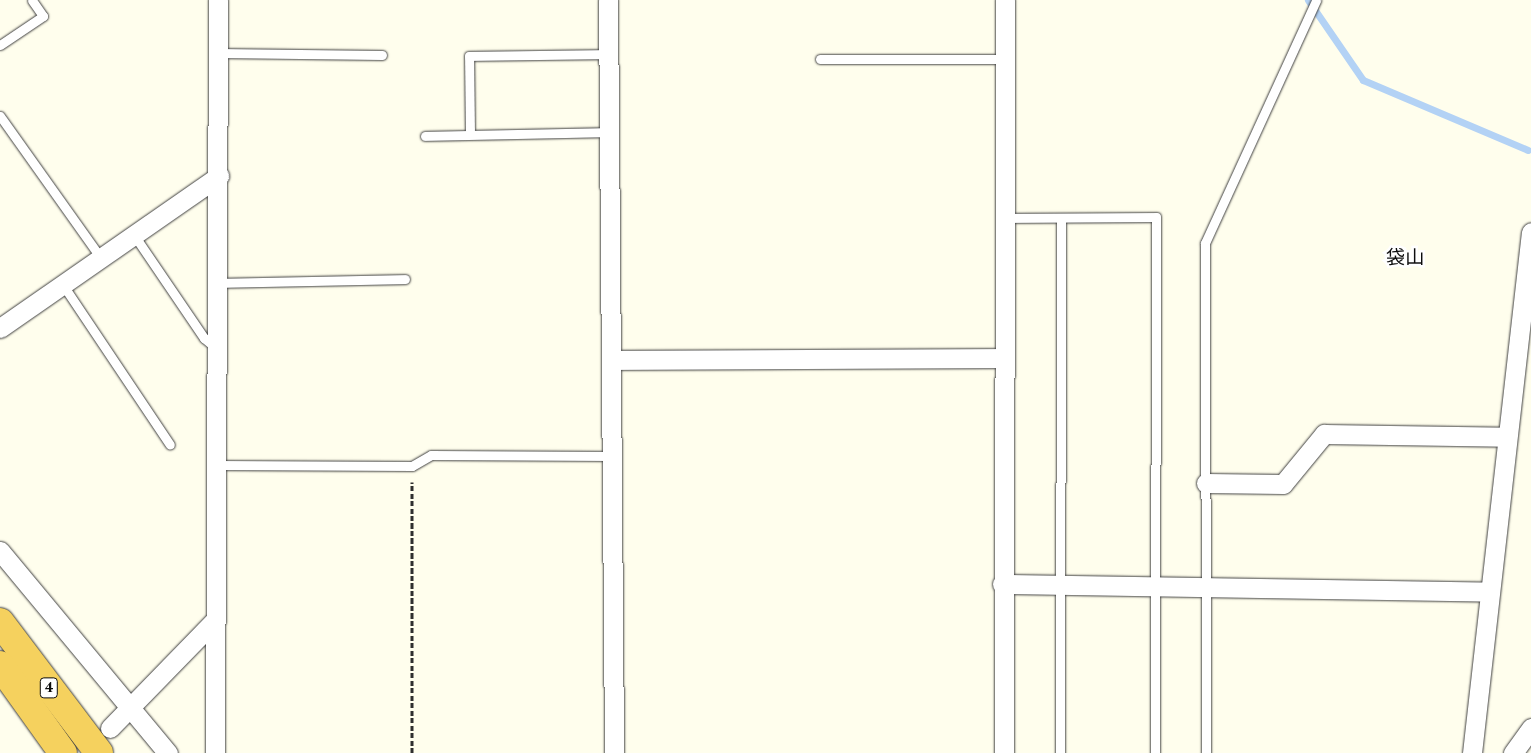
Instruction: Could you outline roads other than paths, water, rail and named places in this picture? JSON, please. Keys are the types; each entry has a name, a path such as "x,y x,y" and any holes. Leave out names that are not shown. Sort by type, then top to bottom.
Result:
{"highway":[{"name":"4","path":"0,622 99,753"},
{"name":"4","path":"0,665 63,753"}],"street":[{"path":"215,753 219,176 218,0"},
{"path":"608,0 614,753"},
{"path":"1004,753 1002,358 1005,0"},
{"path":"0,328 219,176"},
{"path":"1472,753 1487,592 1528,277 1531,232"},
{"path":"611,360 1002,358"},
{"path":"1206,483 1283,484 1324,434 1506,437"},
{"path":"0,551 134,708 168,753"},
{"path":"1002,584 1487,592"},
{"path":"110,728 134,708 216,619"},
{"path":"1521,748 1531,728"}],"lane":[{"path":"0,46 43,16 32,0"},
{"path":"1206,753 1205,243 1316,0"},
{"path":"218,53 382,55"},
{"path":"470,134 469,56 608,54"},
{"path":"820,59 1005,59"},
{"path":"0,116 101,258"},
{"path":"425,136 609,132"},
{"path":"1003,218 1156,217 1155,753"},
{"path":"1060,753 1061,218"},
{"path":"134,235 204,338 218,350"},
{"path":"218,283 405,279"},
{"path":"63,285 170,445"},
{"path":"217,465 412,466 431,455 612,456"}],"waterway":[{"path":"1308,0 1363,80 1528,150"}],"district":[{"name":"袋山","path":"1405,259"}]}
